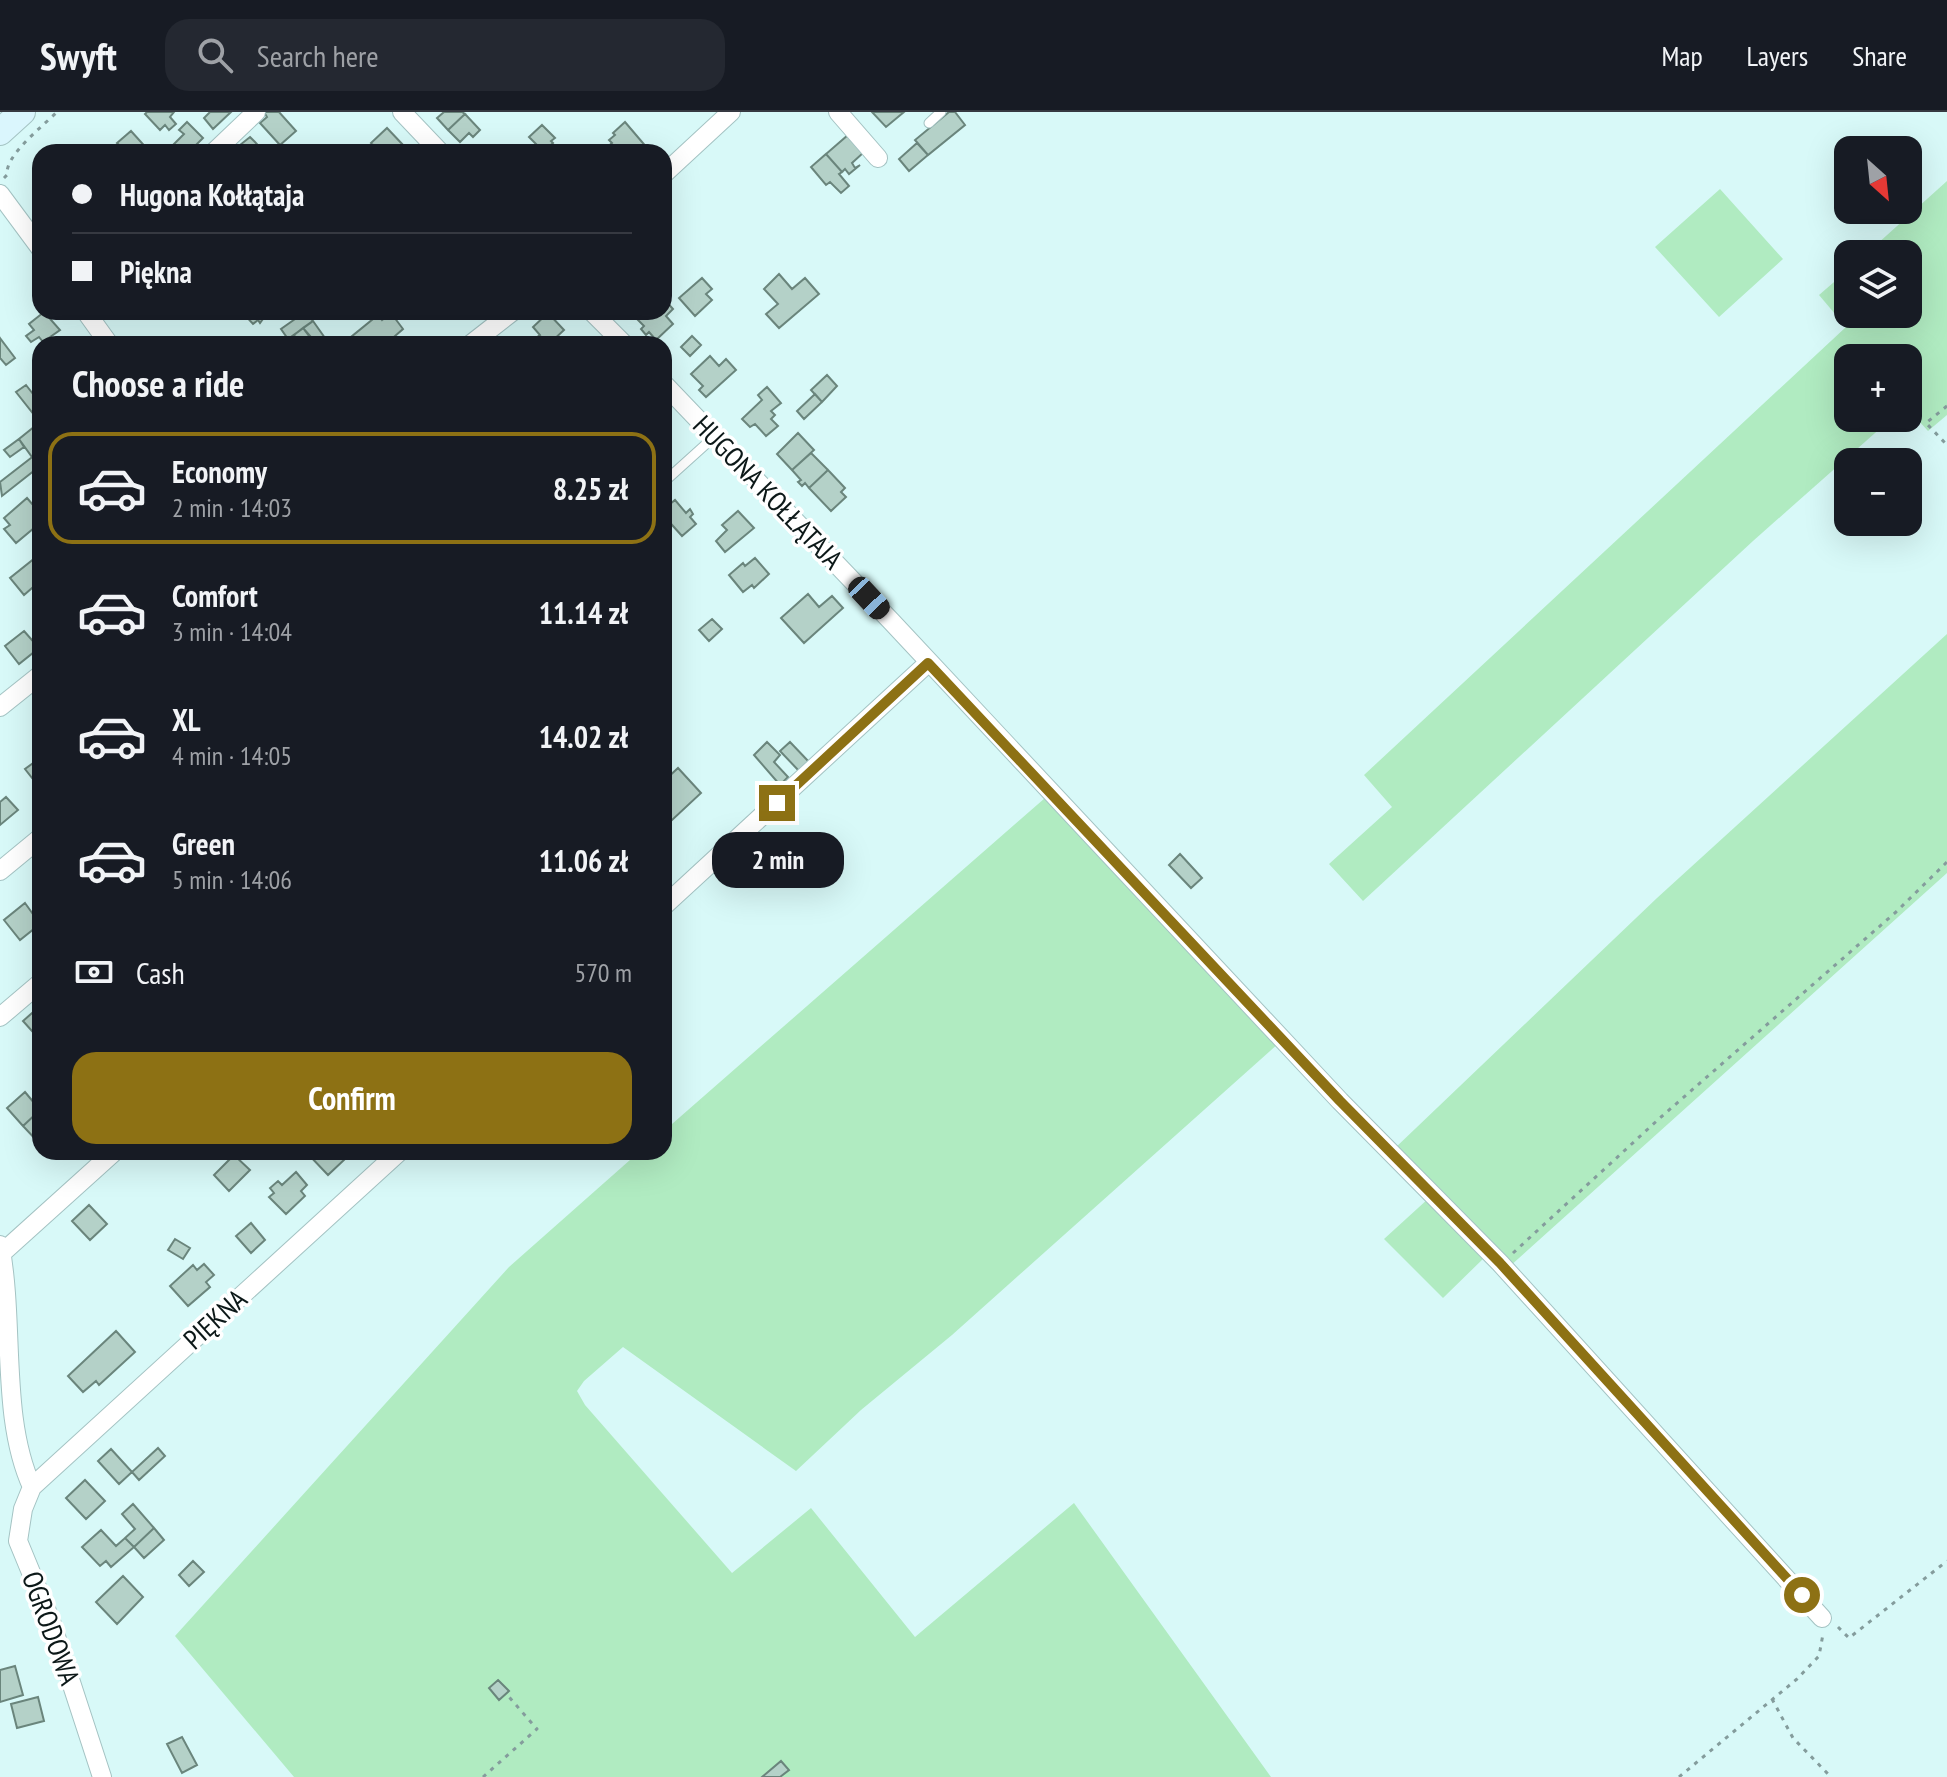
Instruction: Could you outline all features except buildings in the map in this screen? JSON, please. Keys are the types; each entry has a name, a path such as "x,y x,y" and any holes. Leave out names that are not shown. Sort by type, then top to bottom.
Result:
{"main road":[{"path":"0,132 22,112"}],"street":[{"path":"222,144 256,112"},
{"path":"402,112 432,144"},
{"path":"672,167 731,112"},
{"path":"838,112 878,158"},
{"path":"0,192 32,237"},
{"path":"481,336 502,320"},
{"path":"600,320 616,336"},
{"name":"HUGONA KOŁŁĄTAJA","path":"672,392 1340,1101 1500,1263 1822,1618"},
{"path":"672,899 928,663"},
{"path":"0,707 32,681"},
{"path":"0,871 32,845"},
{"path":"0,1017 32,990"},
{"path":"32,1487 14,1452 6,1386 6,1313 1,1249 105,1160"},
{"name":"PIĘKNA","path":"32,1487 390,1160"},
{"name":"OGRODOWA","path":"32,1487 23,1509 18,1541 51,1621 102,1777"}],"lane":[{"path":"929,123 941,112"},
{"path":"672,475 715,436"}],"path":[{"path":"0,192 7,175 6,166 14,153 57,112"},
{"path":"1947,406 1926,423 1947,445"},
{"path":"1500,1263 1661,1117 1896,912 1947,862"},
{"path":"1679,1777 1797,1679 1819,1656 1822,1618 1849,1638 1947,1561"},
{"path":"483,1777 537,1729 509,1697"},
{"path":"1772,1699 1793,1738 1831,1777"}],"green space":[{"path":"1947,181 1947,415 1928,431 1922,424 1922,344 1834,344 1834,432 1876,432 1858,448 1834,448 1834,469 1363,901 1329,864 1392,807 1364,775 1845,328 1922,328 1922,240 1882,240 1899,224 1922,224 1922,204"},
{"path":"1720,189 1783,259 1719,317 1655,247"},
{"path":"1834,282 1834,313 1819,295"},
{"path":"1947,634 1947,873 1509,1267 1394,1149 1657,898"},
{"path":"1045,798 1279,1043 952,1335 861,1410 796,1471 623,1347 577,1391 585,1405 732,1573 811,1508 915,1637 1074,1503 1271,1777 294,1777 175,1636 509,1267 630,1160 672,1160 672,1124"},
{"path":"1429,1198 1486,1256 1443,1298 1384,1239"}],"route":[{"path":"777,803 928,663 1340,1101 1500,1263 1802,1595"}]}
